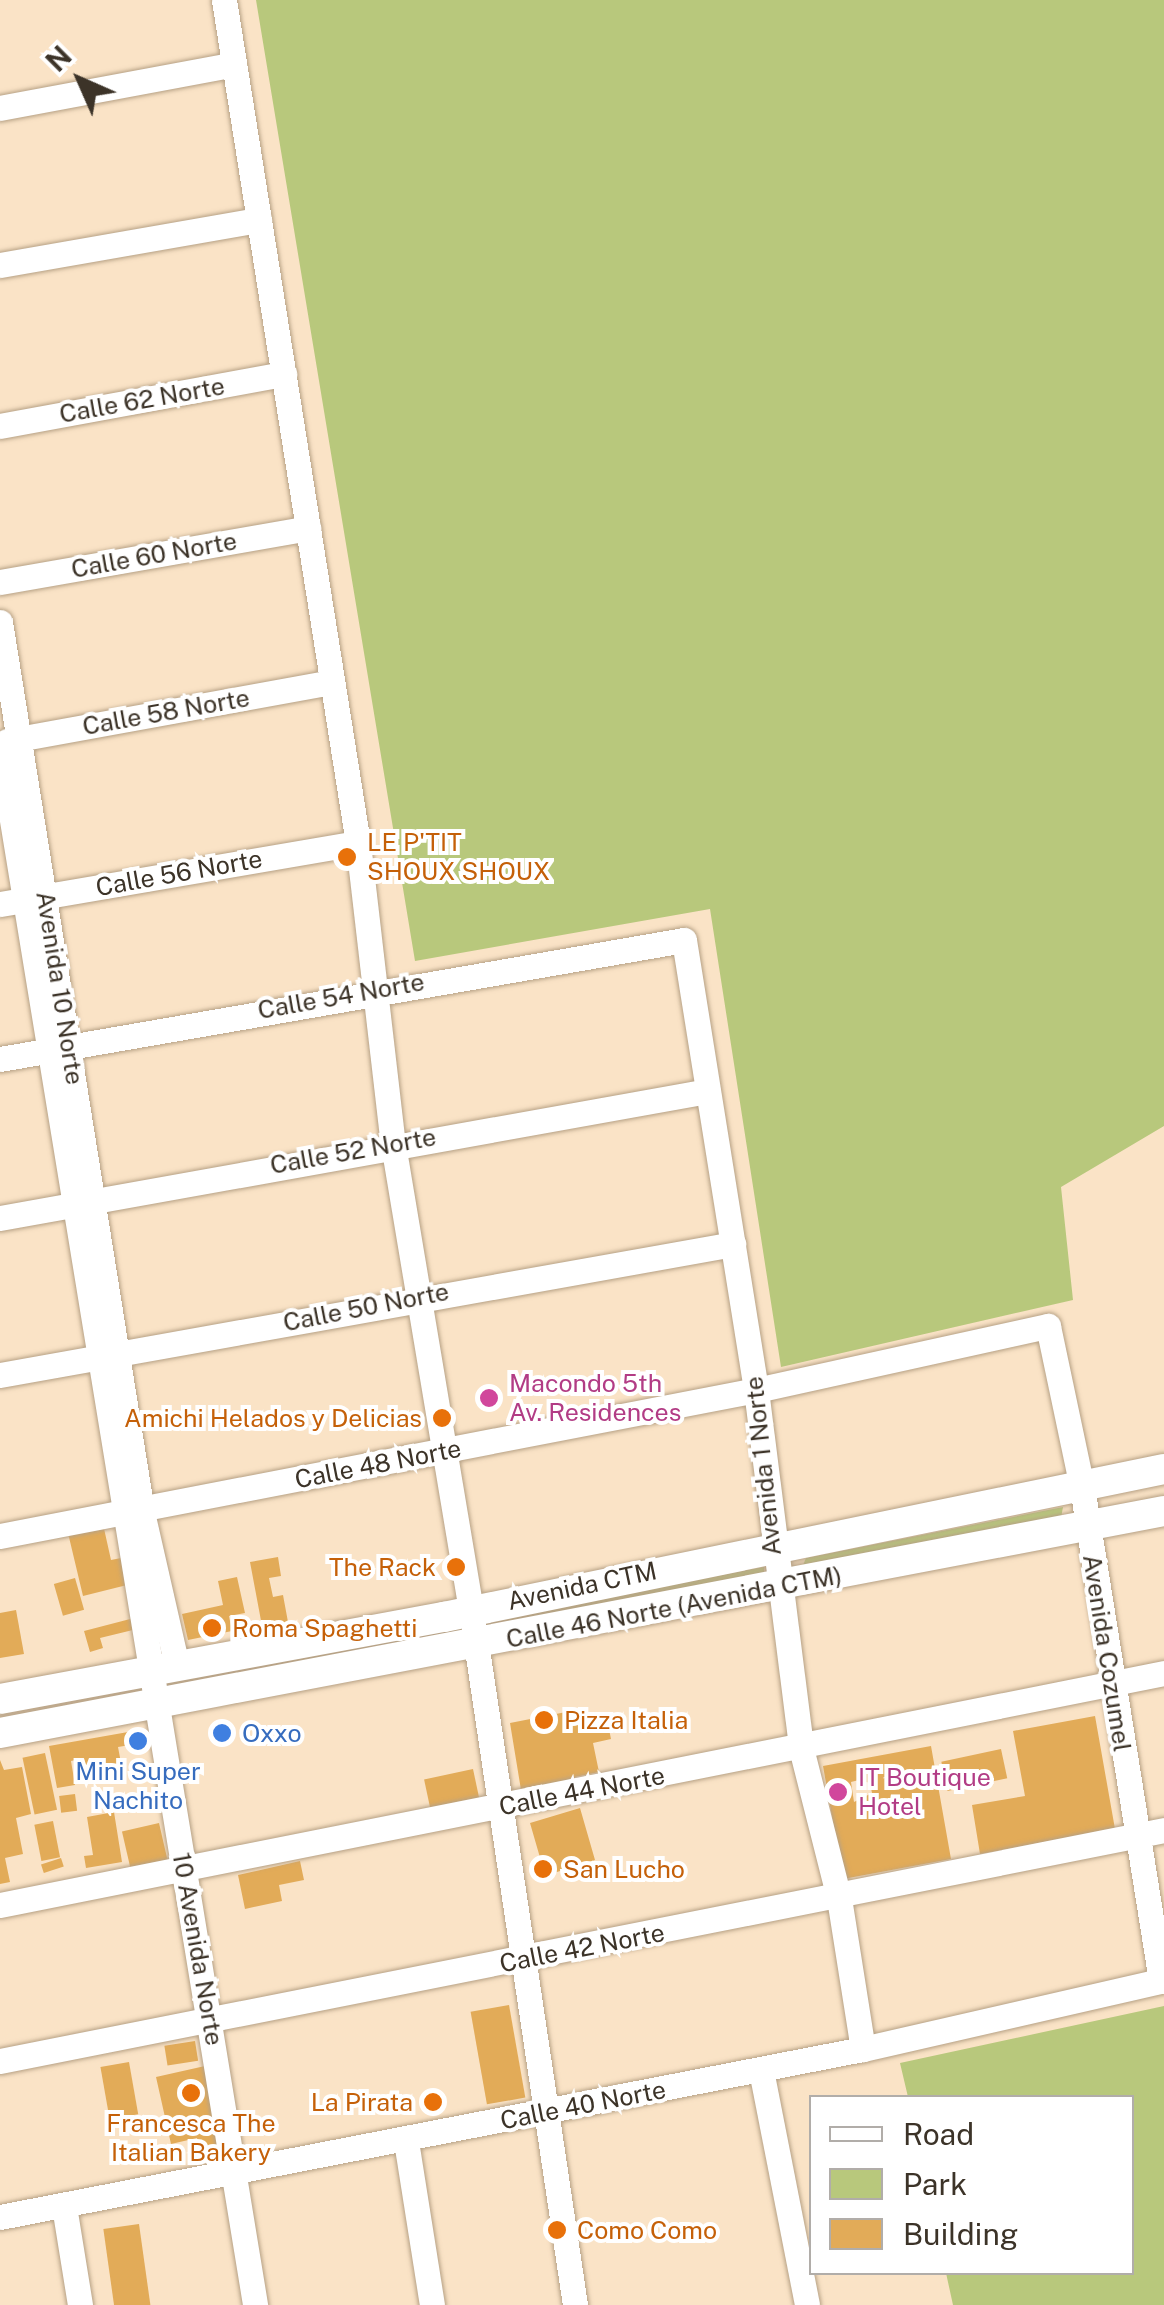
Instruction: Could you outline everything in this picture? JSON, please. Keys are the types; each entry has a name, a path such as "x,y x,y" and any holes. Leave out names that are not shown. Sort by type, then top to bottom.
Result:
{"main road":[{"name":"Avenida CTM","path":"0,1698 164,1665 460,1629 772,1548 1164,1469"},
{"name":"Calle 46 Norte (Avenida CTM)","path":"172,1700 460,1629 777,1587 1164,1511"},
{"path":"0,1733 172,1700"}],"street":[{"path":"224,0 358,843 371,991 442,1451 460,1629 498,1808 574,2305"},
{"path":"0,108 234,64"},
{"path":"0,265 260,220"},
{"name":"Calle 62 Norte","path":"0,426 284,374"},
{"name":"Calle 60 Norte","path":"0,582 308,528"},
{"name":"Avenida 10 Norte","path":"0,622 23,900 59,1047 108,1356"},
{"name":"Calle 58 Norte","path":"7,742 332,682"},
{"name":"Calle 56 Norte","path":"23,900 358,843"},
{"name":"Calle 54 Norte","path":"0,1059 371,991 684,940"},
{"name":"Avenida 1 Norte","path":"684,940 756,1390 772,1548 801,1748 839,1898 863,2049"},
{"name":"Calle 52 Norte","path":"0,1218 393,1144 708,1091"},
{"name":"Calle 50 Norte","path":"0,1375 417,1296 733,1244"},
{"name":"Calle 48 Norte","path":"0,1536 756,1390 1048,1326"},
{"name":"Avenida Cozumel","path":"1048,1326 1082,1486 1134,1835 1162,1980"},
{"name":"10 Avenida Norte","path":"108,1356 132,1513 172,1700 184,1871 244,2172 254,2305"},
{"name":"Calle 44 Norte","path":"0,1905 1164,1673"},
{"name":"Calle 42 Norte","path":"0,2061 839,1898 1164,1830"},
{"name":"Calle 40 Norte","path":"0,2217 761,2070 1162,1980"},
{"path":"761,2070 806,2305"},
{"path":"406,2141 432,2305"},
{"path":"64,2206 80,2305"}],"green space":[{"path":"256,0 1164,0 1164,1126 1061,1187 1073,1300 781,1367 710,909 415,961"},
{"path":"1063,1507 1061,1518 803,1565 806,1558"},
{"path":"764,1567 764,1576 511,1627 507,1621 508,1614"},
{"path":"1164,2006 1164,2305 953,2305 946,2275 1134,2275 1134,2095 908,2095 900,2063"}],"building":[{"path":"103,1524 111,1560 121,1558 127,1585 83,1596 68,1533"},
{"path":"278,1557 281,1576 269,1578 273,1597 283,1595 288,1622 262,1626 250,1562"},
{"path":"237,1577 245,1613 229,1616 232,1631 188,1640 182,1614 223,1605 218,1581"},
{"path":"75,1578 84,1610 63,1616 54,1584"},
{"path":"16,1610 24,1654 0,1658 0,1613"},
{"path":"134,1618 137,1629 100,1638 103,1648 90,1652 84,1631"},
{"path":"566,1712 568,1726 607,1719 611,1739 593,1743 599,1772 575,1777 577,1789 522,1796 510,1723"},
{"path":"1095,1716 1115,1829 980,1854 972,1805 1025,1796 1013,1731"},
{"path":"128,1732 130,1745 118,1747 121,1763 86,1769 84,1758 71,1761 75,1785 57,1788 49,1746"},
{"path":"931,1746 951,1859 843,1879 823,1766","holes":["910,1775 912,1786 892,1789 890,1779","851,1782 870,1783 872,1793 854,1802"]},
{"path":"1001,1749 1007,1778 948,1791 941,1762"},
{"path":"45,1753 57,1810 35,1815 23,1758"},
{"path":"0,1760 4,1770 22,1767 31,1814 16,1818 23,1854 5,1858 10,1882 0,1884"},
{"path":"473,1769 479,1798 430,1809 424,1779"},
{"path":"75,1794 77,1811 61,1813 59,1796"},
{"path":"580,1808 595,1860 538,1878 533,1863 541,1861 530,1823"},
{"path":"114,1812 122,1862 86,1868 84,1856 93,1855 87,1817"},
{"path":"53,1821 60,1857 41,1861 34,1825"},
{"path":"159,1823 168,1863 131,1871 122,1832"},
{"path":"61,1858 64,1867 44,1873 41,1864"},
{"path":"300,1861 304,1880 279,1885 282,1901 245,1909 238,1875"},
{"path":"509,2005 525,2098 487,2104 471,2012"},
{"path":"195,2041 198,2061 168,2066 164,2046"},
{"path":"129,2062 138,2114 110,2119 100,2067"},
{"path":"205,2066 223,2146 200,2151 197,2138 171,2144 156,2077"},
{"path":"139,2224 150,2305 114,2305 103,2229"}],"place":[{"name":"LE P'TIT SHOUX SHOUX","path":"347,857"},
{"name":"Macondo 5th Av. Residences","path":"489,1398"},
{"name":"Amichi Helados y Delicias","path":"442,1418"},
{"name":"The Rack","path":"456,1567"},
{"name":"Roma Spaghetti","path":"212,1628"},
{"name":"Pizza Italia","path":"544,1720"},
{"name":"Oxxo","path":"222,1733"},
{"name":"Mini Super Nachito","path":"138,1741"},
{"name":"IT Boutique Hotel","path":"838,1792"},
{"name":"San Lucho","path":"543,1869"},
{"name":"Francesca The Italian Bakery","path":"191,2093"},
{"name":"La Pirata","path":"433,2102"},
{"name":"Como Como","path":"557,2230"}]}
